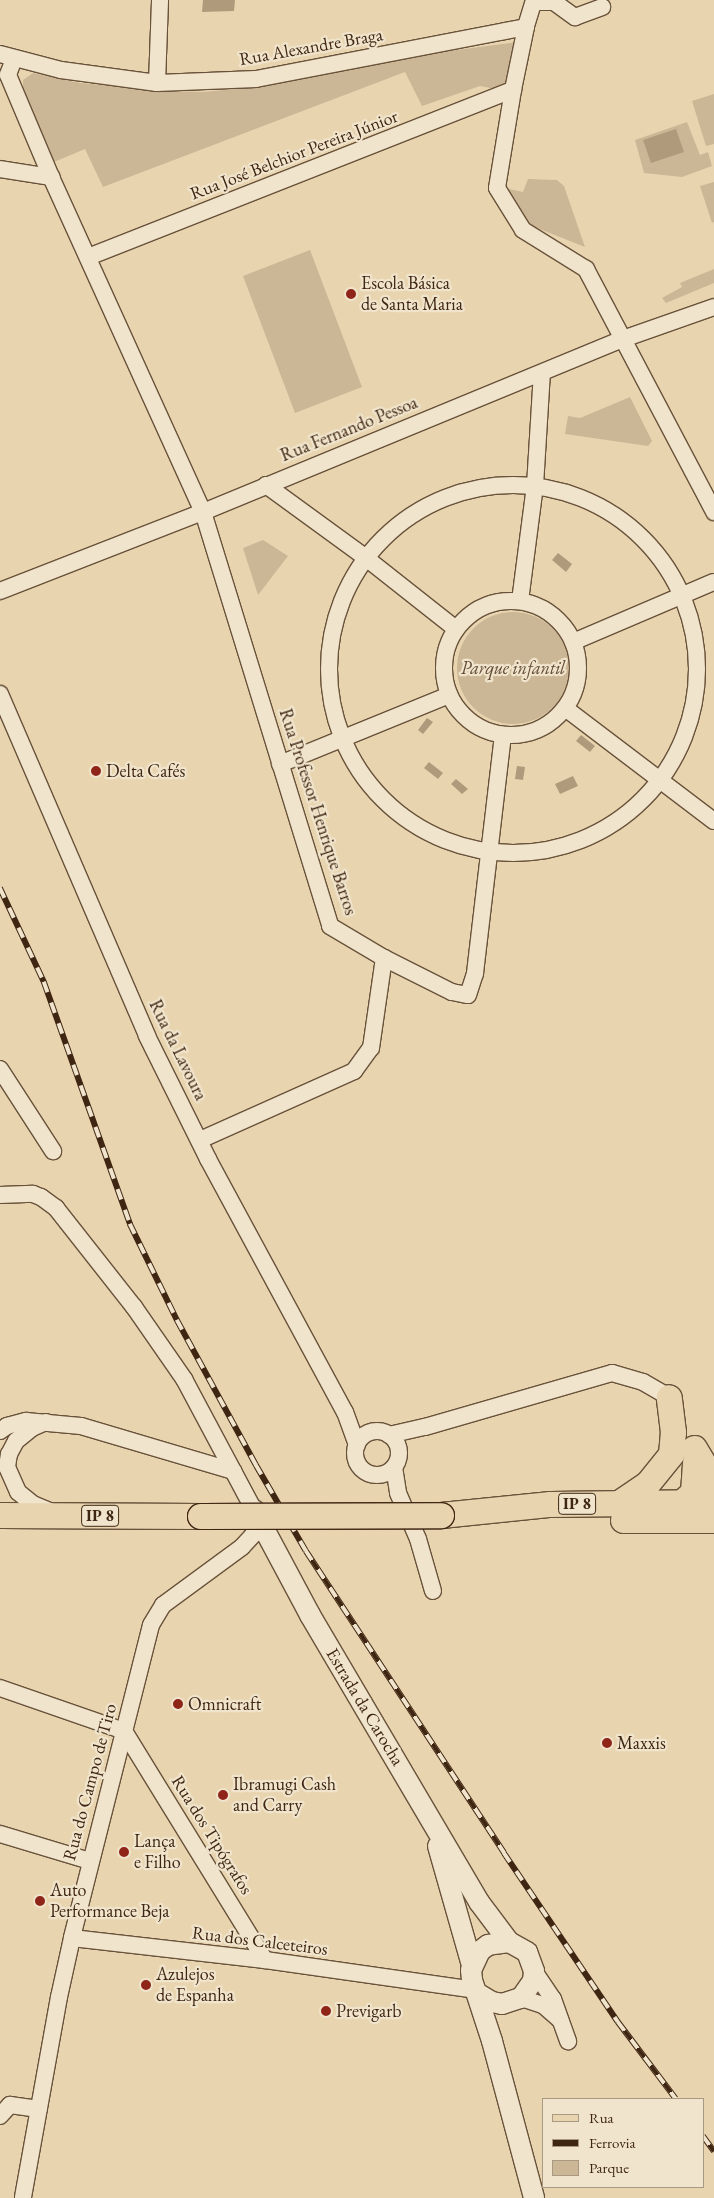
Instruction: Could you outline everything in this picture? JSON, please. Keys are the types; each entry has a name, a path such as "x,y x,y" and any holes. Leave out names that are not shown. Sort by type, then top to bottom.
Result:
{"main road":[{"path":"669,1397 685,1421 696,1453 714,1481"},
{"path":"669,1397 673,1432 671,1492 696,1514"},
{"path":"696,1453 693,1492 696,1514"},
{"path":"625,1512 671,1454"},
{"name":"IP 8","path":"0,1515 440,1515 552,1521 625,1512 696,1514 714,1502"}],"street":[{"path":"157,83 160,0"},
{"path":"602,7 574,18 554,2 534,1 526,27 497,188 524,230 586,269 714,512"},
{"name":"Rua Alexandre Braga","path":"7,56 62,70 157,83 256,79 526,27"},
{"name":"Rua Professor Henrique Barros","path":"7,56 8,75 51,177 203,512 330,926 384,958 452,992 468,995 475,973 489,851"},
{"name":"Rua José Belchior Pereira Júnior","path":"88,257 514,90"},
{"path":"0,169 51,177"},
{"name":"Rua Fernando Pessoa","path":"0,590 203,512 623,339 714,307"},
{"path":"520,601 535,486 542,373"},
{"path":"266,485 366,558 456,629"},
{"path":"503,485 535,486 572,494 607,510 638,532 663,561 683,596 692,625 696,649 696,689 690,721 678,751 661,778 639,802 614,822 585,838 546,849 522,852 489,851 458,844 428,832 400,814 366,780 356,767 342,738 330,692 330,645 342,599 366,558 394,529 412,514 441,500 479,488 503,485"},
{"path":"573,642 714,582"},
{"path":"520,601 533,604 556,618 573,642 578,668 577,682 565,708 556,718 531,732 503,735 489,732 471,722 456,707 449,695 444,668 449,641 456,629 466,618 491,604 520,601"},
{"name":"Rua da Lavoura","path":"0,694 148,1036 200,1140 345,1412 357,1445"},
{"path":"280,764 449,695"},
{"path":"565,708 661,778 714,821"},
{"path":"489,851 503,735"},
{"path":"200,1140 354,1071 371,1048 384,958"},
{"path":"0,1069 53,1151"},
{"path":"0,1195 33,1194 41,1197 63,1216 178,1367 254,1510"},
{"path":"389,1435 425,1427 612,1373 643,1382 669,1397"},
{"path":"345,1412 370,1432 383,1432 393,1439 399,1450 399,1456 394,1467 384,1474 378,1475 366,1472 357,1463 357,1445 370,1432"},
{"path":"0,1431 7,1426 26,1421 81,1426 233,1471"},
{"path":"46,1422 32,1428 16,1441 9,1454 7,1468 18,1492 34,1504 61,1516"},
{"path":"399,1450 425,1427"},
{"path":"394,1467 398,1493 421,1547 433,1591"},
{"path":"378,1475 398,1493"},
{"name":"Rua do Campo de Tiro","path":"23,2198 72,1938 90,1861 156,1615 177,1594 242,1546 253,1535 256,1524 254,1510"},
{"name":"Estrada da Carocha","path":"254,1510 310,1615 479,1902"},
{"path":"0,1688 124,1731"},
{"name":"Rua dos Tipógrafos","path":"124,1731 265,1960"},
{"path":"430,1818 474,1962 476,1991 492,2041 534,2198"},
{"path":"0,1834 90,1861"},
{"path":"456,1907 479,1902"},
{"path":"479,1902 509,1942 526,1952 534,1971 551,1995 568,2041"},
{"path":"474,1962 483,1926 479,1902"},
{"name":"Rua dos Calceteiros","path":"72,1938 265,1960 476,1991"},
{"path":"444,1985 456,1980 493,1943 509,1942"},
{"path":"492,2041 498,2021 533,1981 534,1971"},
{"path":"476,1991 492,2002 517,2000 543,2006 560,2020"},
{"path":"0,2116 10,2106 39,2108"}],"green space":[{"path":"517,42 511,82 495,89 480,86 422,106 405,72 103,187 85,149 54,162 23,92 23,80 33,73 80,83 171,91 202,92 257,87 426,54"},
{"path":"714,94 714,144 706,146 692,101"},
{"path":"687,122 700,155 708,152 712,166 682,177 644,173 635,140"},
{"path":"528,179 557,180 564,186 585,247 527,224 505,188 523,192"},
{"path":"714,182 714,222 712,223 700,186"},
{"path":"310,250 362,387 295,413 243,276"},
{"path":"714,269 714,283 666,303 662,298 682,287 680,283"},
{"path":"630,397 652,441 648,446 565,434 568,416 580,418"},
{"path":"263,540 288,556 258,595 243,548"},
{"name":"Parque infantil","path":"513,612 534,616 553,628 565,647 569,668 565,689 553,708 534,720 513,724 492,720 473,708 461,689 457,668 461,647 473,628 492,616"}],"shaded area":[{"path":"203,0 235,0 234,11 202,12"},
{"path":"676,129 684,152 651,163 643,140"},
{"path":"558,553 572,564 566,572 552,560"},
{"path":"427,718 433,722 423,734 418,730"},
{"path":"581,735 595,746 590,752 576,741"},
{"path":"429,762 443,773 438,779 424,768"},
{"path":"517,766 525,767 523,780 515,779"},
{"path":"573,776 578,786 560,794 555,784"},
{"path":"456,779 468,789 462,794 451,784"}],"railway":[{"path":"0,888 44,982 130,1224 177,1320 256,1465 306,1551 504,1853 618,2022 675,2098"},
{"path":"704,2137 714,2151"}],"place":[{"name":"Escola Básica de Santa Maria","path":"351,294"},
{"name":"Delta Cafés","path":"96,771"},
{"name":"Omnicraft","path":"178,1704"},
{"name":"Maxxis","path":"607,1743"},
{"name":"Ibramugi Cash and Carry","path":"223,1795"},
{"name":"Lança e Filho","path":"124,1852"},
{"name":"Auto Performance Beja","path":"40,1901"},
{"name":"Azulejos de Espanha","path":"146,1985"},
{"name":"Previgarb","path":"326,2011"}]}
